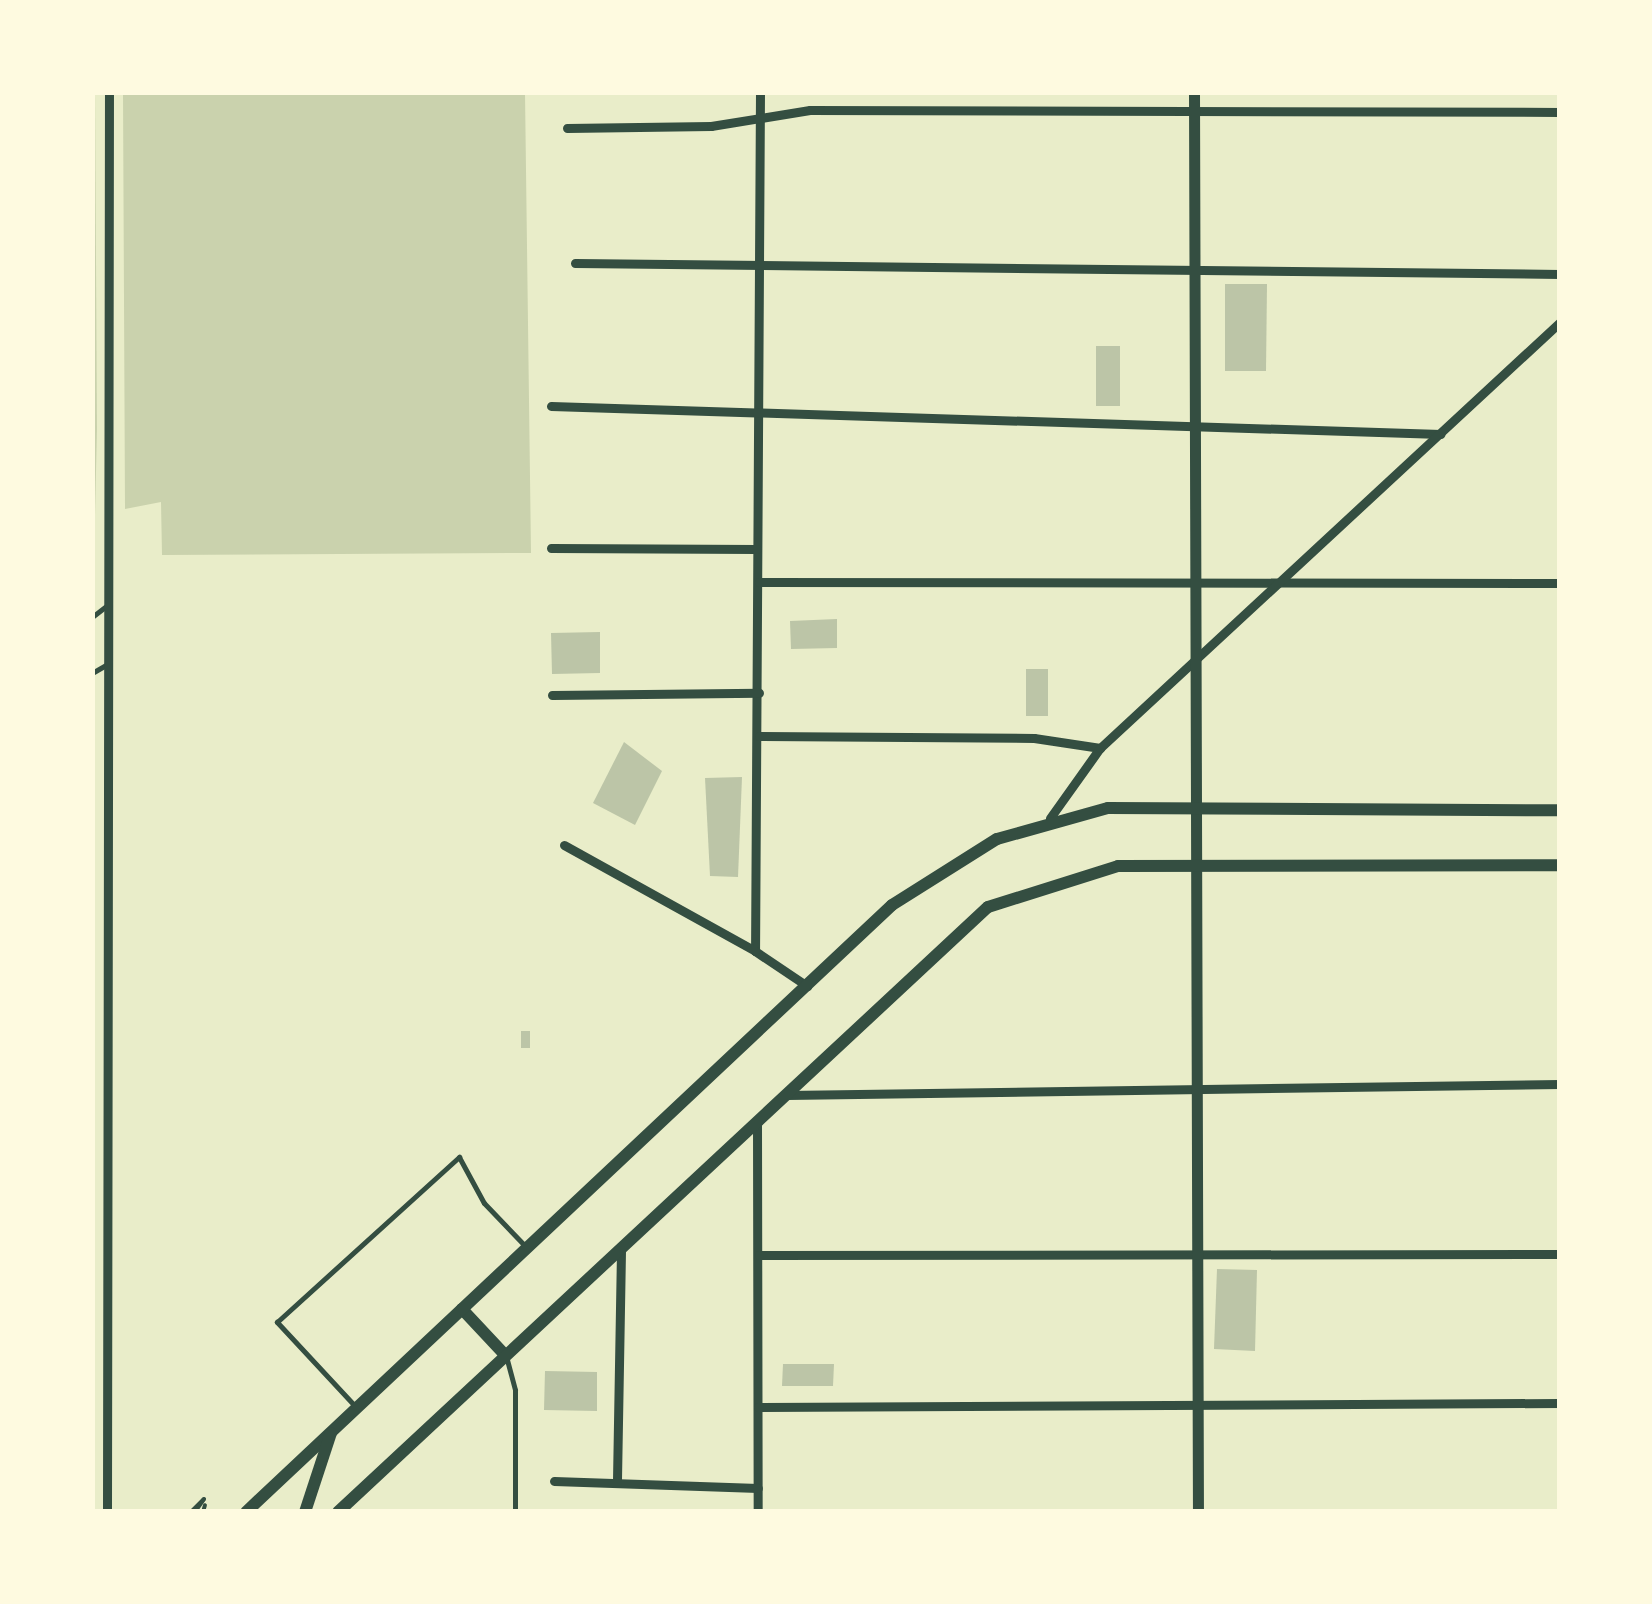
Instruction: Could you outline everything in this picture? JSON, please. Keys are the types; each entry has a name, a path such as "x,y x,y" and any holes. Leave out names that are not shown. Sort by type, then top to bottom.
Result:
{"main road":[{"path":"246,1512 808,987 948,866 1050,818 1198,806 1560,810"},
{"path":"338,1512 988,907 1068,874 1198,864 1560,866"},
{"path":"462,1309 506,1356"},
{"path":"304,1512 331,1433"}],"street":[{"path":"107,1512 109,92"},
{"path":"755,951 760,92"},
{"path":"1194,92 1198,1512"},
{"path":"567,128 761,118 810,110 1560,112"},
{"path":"575,263 1560,274"},
{"path":"1050,818 1100,748 1560,322"},
{"path":"551,406 1442,434"},
{"path":"551,548 758,548"},
{"path":"759,582 1196,578 1560,583"},
{"path":"552,695 758,693"},
{"path":"759,736 1034,738 1100,748"},
{"path":"564,845 755,951 808,987"},
{"path":"784,1096 1198,1093 1560,1084"},
{"path":"757,1122 758,1512"},
{"path":"616,1480 621,1246"},
{"path":"759,1254 1560,1254"},
{"path":"758,1407 1560,1403"},
{"path":"554,1481 616,1480 758,1488"}],"lane":[{"path":"92,616 111,602"},
{"path":"92,674 108,664"},
{"path":"357,1408 277,1322 459,1157 484,1203 527,1248"},
{"path":"506,1356 514,1390 514,1512"}],"path":[{"path":"197,1512 208,1503"}],"green space":[{"path":"95,92 97,429 93,600 92,93"},
{"path":"123,93 525,93 531,553 162,555 161,502 125,509"}],"building":[{"path":"1225,284 1267,284 1266,371 1225,371"},
{"path":"1096,346 1120,346 1120,406 1096,406"},
{"path":"837,619 837,648 791,649 790,621"},
{"path":"600,632 600,673 552,674 551,633"},
{"path":"1026,669 1048,669 1048,716 1026,716"},
{"path":"624,742 662,771 635,825 593,803"},
{"path":"742,777 738,877 710,876 705,778"},
{"path":"521,1031 530,1031 530,1048 521,1048"},
{"path":"1217,1269 1257,1270 1255,1351 1214,1349"},
{"path":"783,1364 834,1364 833,1386 782,1386"},
{"path":"545,1371 597,1372 597,1411 544,1410"}]}
